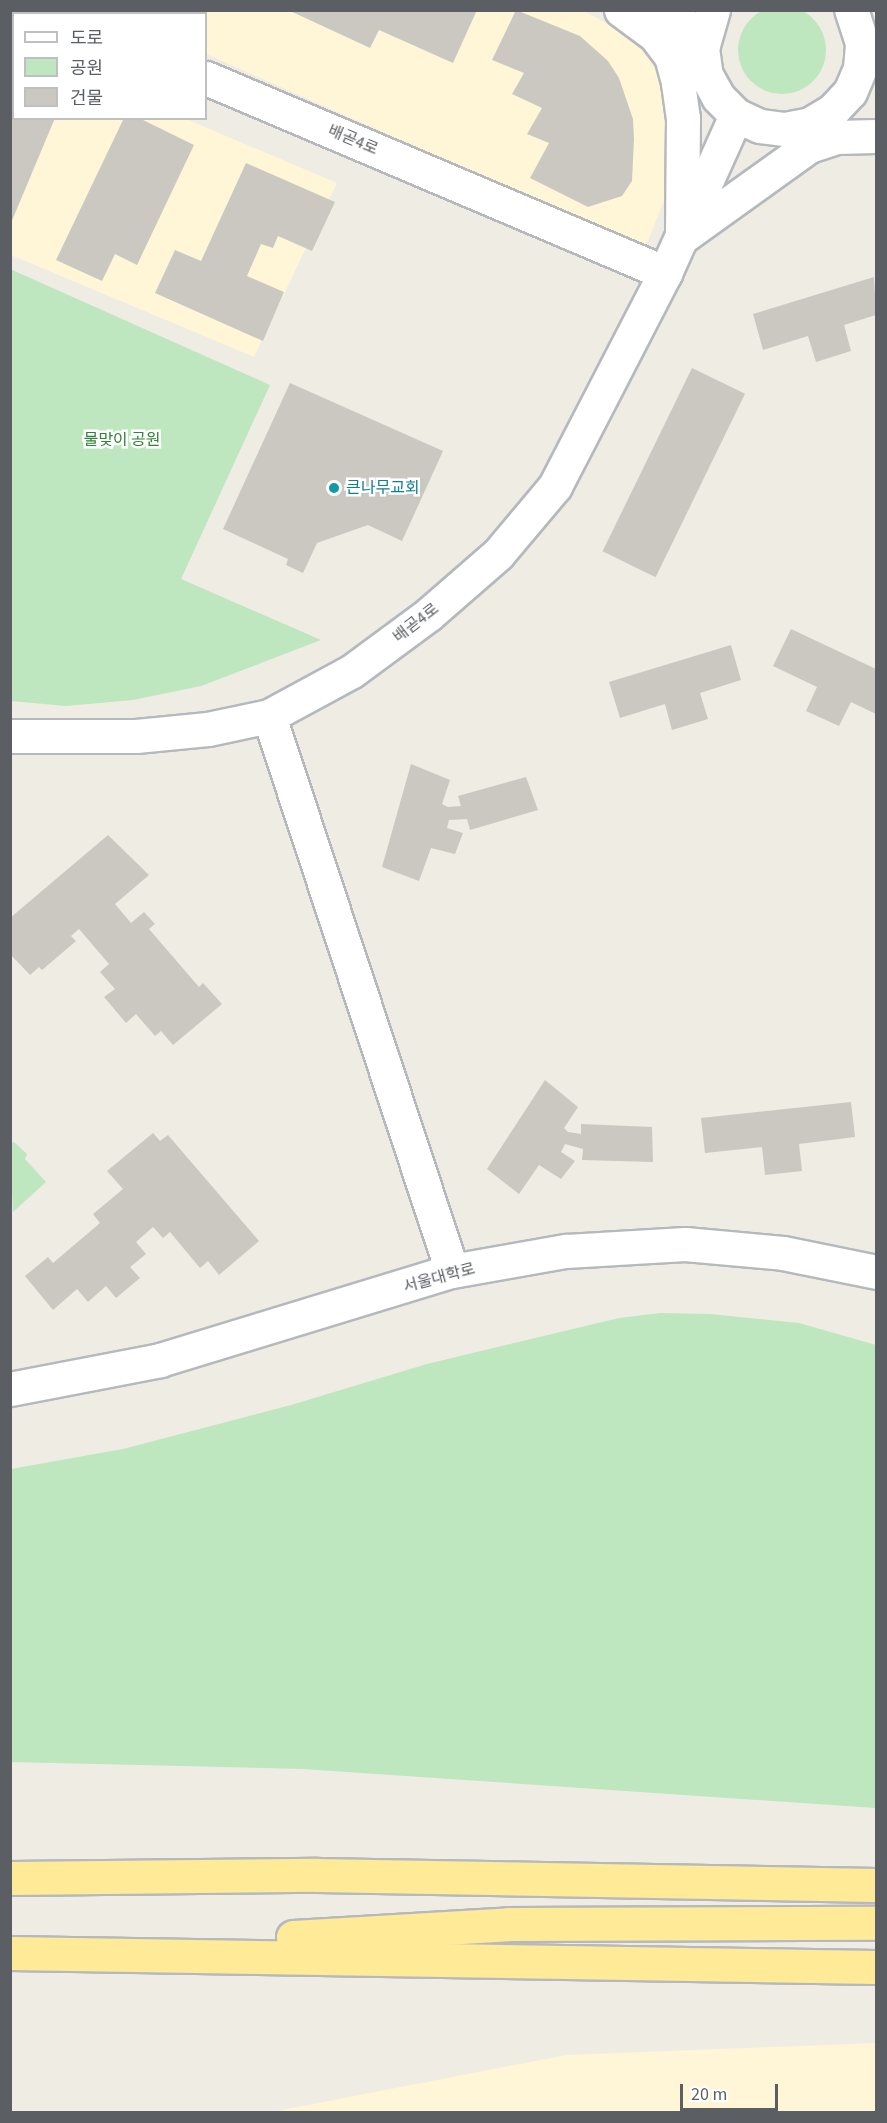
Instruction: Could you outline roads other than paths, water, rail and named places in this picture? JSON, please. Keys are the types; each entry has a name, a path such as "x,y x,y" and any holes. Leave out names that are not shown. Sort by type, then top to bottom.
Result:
{"highway":[{"path":"614,1881 876,1863"},
{"path":"10,1878 317,1875 876,1885"},
{"path":"21,1953 509,1924 876,1923"},
{"path":"21,1953 876,1967"}],"street":[{"path":"621,10 655,35 671,56 683,118 682,237"},
{"path":"665,10 694,32 702,48 710,82 718,98 736,115 760,126 785,129 810,124 832,111 866,85 862,43 851,10"},
{"path":"702,48 713,10"},
{"name":"배곧4로","path":"207,78 665,273"},
{"name":"배곧4로","path":"10,736 136,736 208,729 268,716 351,671 429,614 498,554 555,486 665,273 736,115"},
{"path":"682,237 808,146 836,137 876,136"},
{"path":"268,716 452,1271"},
{"name":"서울대학로","path":"10,1389 160,1360 452,1271 566,1251 685,1244 783,1253 876,1272"}],"place":[{"name":"큰나무교회","path":"334,488"}],"park label":[{"name":"물맞이 공원","path":"122,440"}]}
